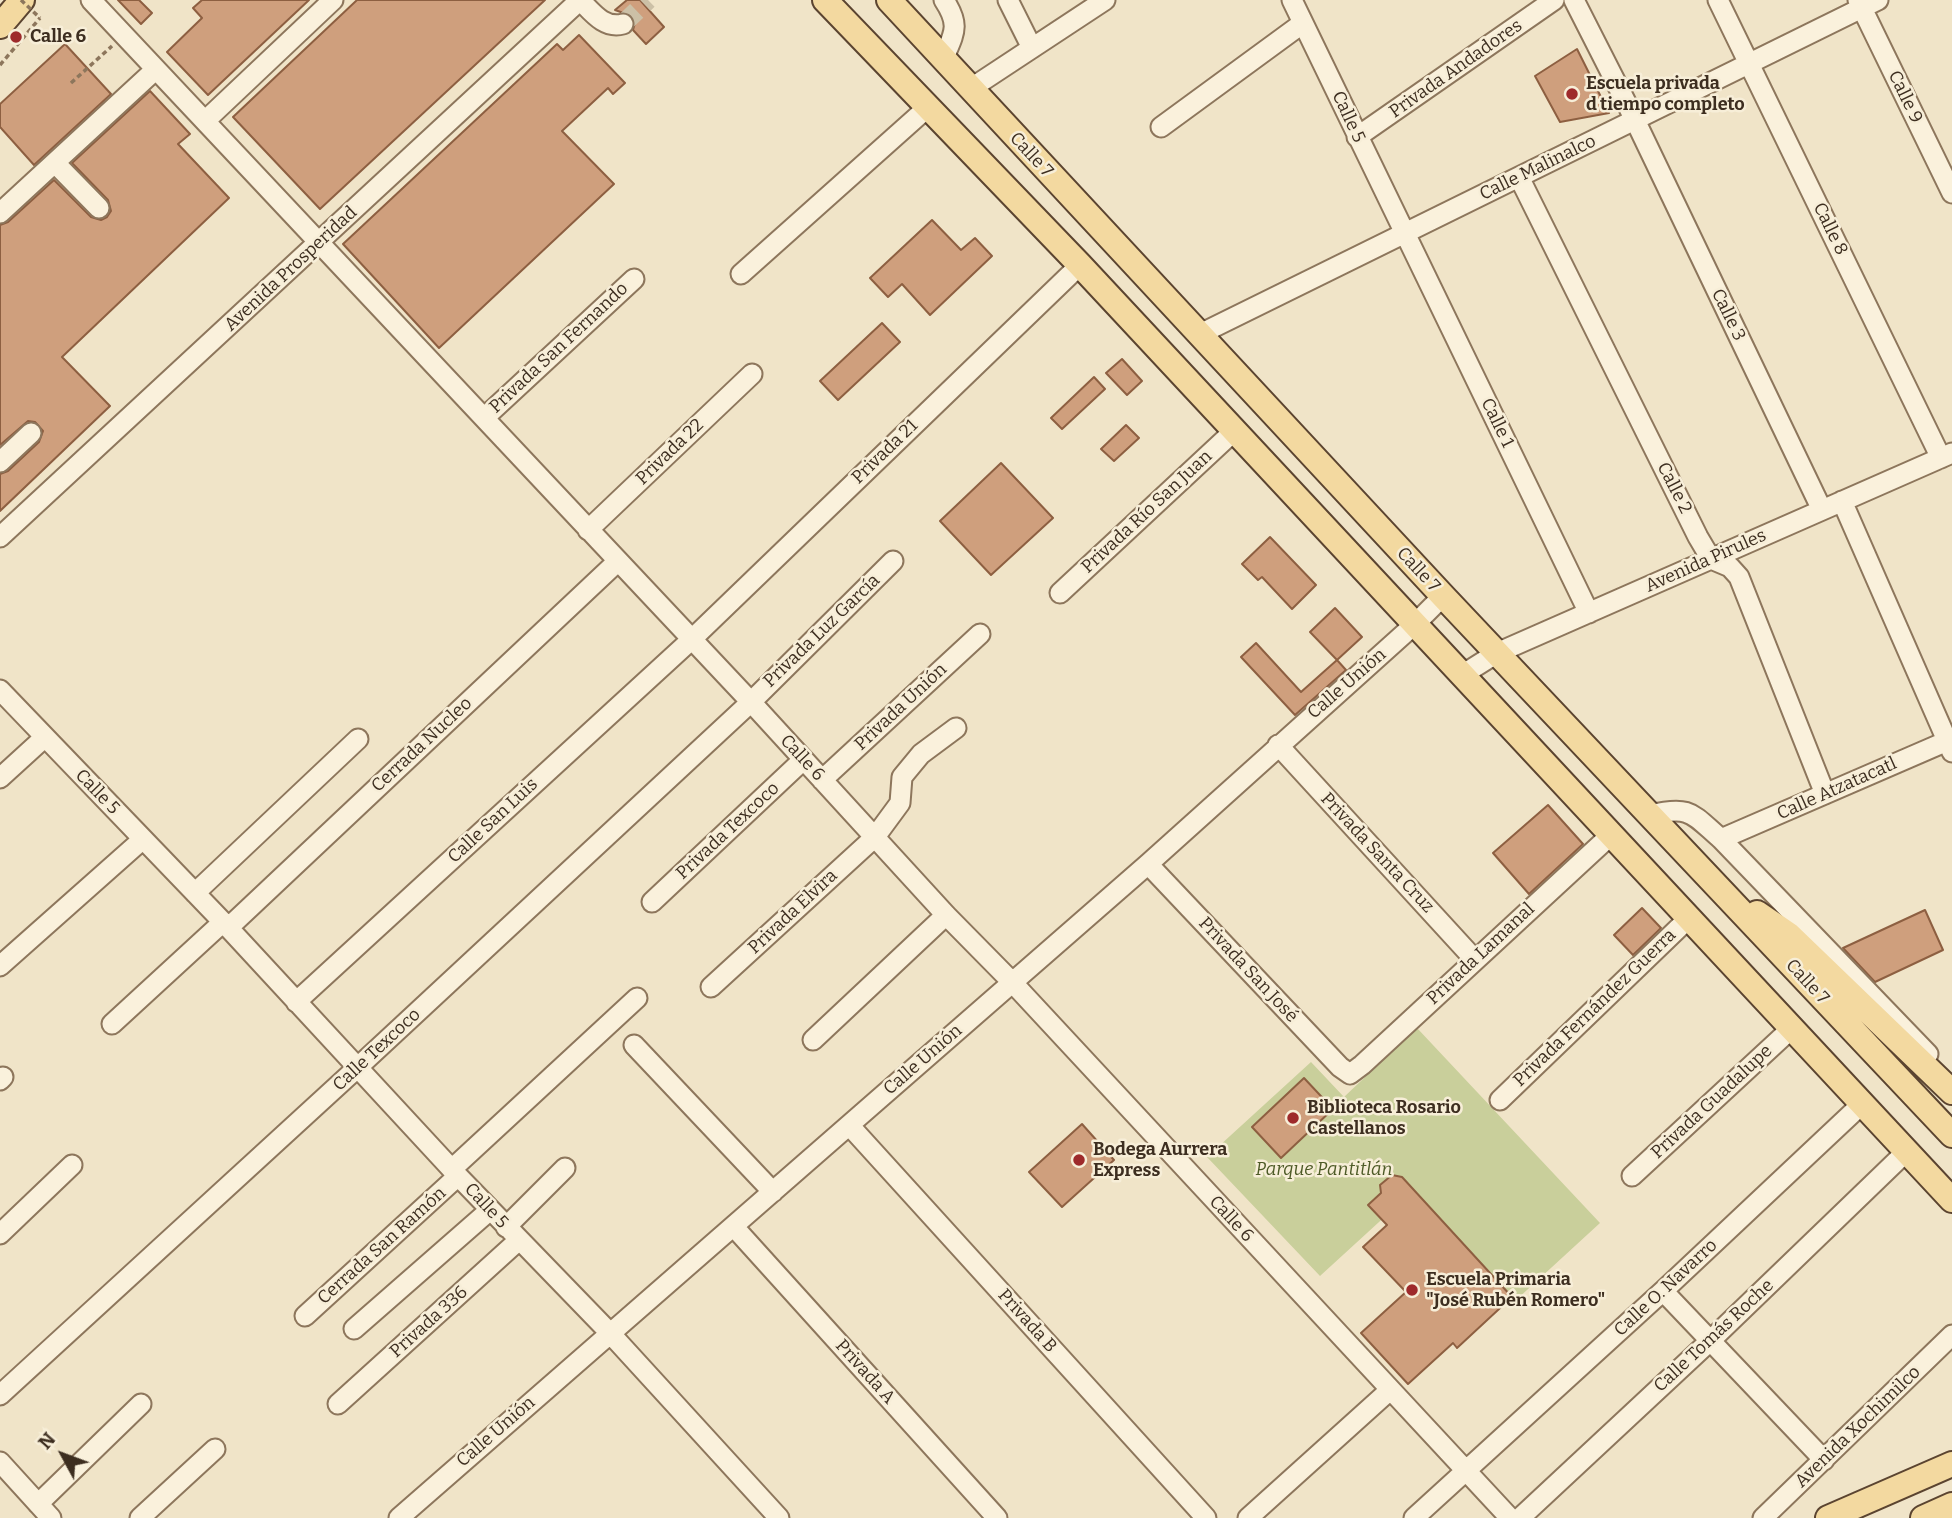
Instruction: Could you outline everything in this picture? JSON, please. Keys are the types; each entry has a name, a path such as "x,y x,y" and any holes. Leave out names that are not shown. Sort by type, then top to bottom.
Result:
{"main road":[{"path":"0,26 22,0"},
{"name":"Calle 7","path":"888,0 1443,597 1952,1135"},
{"path":"829,3 1080,265 1952,1200"},
{"path":"1723,892 1789,935 1952,1092"},
{"path":"1828,1518 1952,1464"},
{"path":"1848,1518 1952,1473"},
{"path":"1923,1518 1952,1505"}],"street":[{"name":"Calle 6","path":"91,0 751,702 946,915 1012,982 1510,1518"},
{"path":"205,121 333,0"},
{"path":"580,0 608,24 623,24"},
{"name":"Avenida Prosperidad","path":"0,537 580,0"},
{"path":"943,60 956,28 952,13 944,0"},
{"path":"1008,0 1032,48"},
{"path":"970,89 1105,0"},
{"name":"Calle 5","path":"1292,0 1405,234"},
{"name":"Privada Andadores","path":"1357,137 1554,0"},
{"path":"1574,0 1634,120"},
{"name":"Calle 8","path":"1718,0 1947,455"},
{"name":"Calle Malinalco","path":"1198,335 1750,64 1866,3"},
{"name":"Calle 9","path":"1866,3 1952,193"},
{"path":"1161,127 1303,23"},
{"path":"0,213 155,70"},
{"path":"741,274 927,108"},
{"name":"Calle 3","path":"1634,120 1822,510"},
{"path":"55,163 99,208"},
{"name":"Calle 2","path":"1519,177 1698,537 1711,559 1730,567 1739,577 1825,794"},
{"name":"Calle 1","path":"1405,234 1589,613"},
{"name":"Privada 21","path":"691,640 1080,265"},
{"name":"Privada San Fernando","path":"484,418 634,279"},
{"name":"Privada 22","path":"588,530 752,373"},
{"name":"Privada Río San Juan","path":"1060,593 1233,432"},
{"path":"0,462 31,433"},
{"name":"Avenida Pirules","path":"1462,675 1497,653 1947,455"},
{"path":"1842,501 1950,744"},
{"name":"Privada Luz García","path":"751,702 893,561"},
{"name":"Cerrada Nucleo","path":"112,1024 225,925 617,562"},
{"name":"Calle Unión","path":"412,1514 609,1332 734,1227 1148,864 1443,597"},
{"name":"Privada Unión","path":"822,780 980,634"},
{"name":"Calle San Luis","path":"296,1002 691,640"},
{"name":"Calle 5","path":"0,690 195,893 490,1210 609,1332 779,1518"},
{"name":"Calle Texcoco","path":"0,1395 751,702"},
{"name":"Privada Elvira","path":"712,987 875,837 900,803 902,777 921,754 956,727"},
{"path":"0,778 45,737"},
{"path":"195,893 358,739"},
{"name":"Calle Atzatacatl","path":"1721,839 1950,744"},
{"name":"Privada Santa Cruz","path":"1278,745 1475,960"},
{"name":"Privada Texcoco","path":"652,901 803,760"},
{"path":"1650,814 1672,809 1691,813 1721,839 1952,1078"},
{"name":"Privada Lamanal","path":"1349,1074 1362,1065 1612,834"},
{"path":"0,966 143,839"},
{"name":"Privada San José","path":"1148,864 1349,1074"},
{"path":"813,1040 946,915"},
{"name":"Privada Fernández Guerra","path":"1500,1100 1689,917"},
{"name":"Cerrada San Ramón","path":"305,1317 637,998"},
{"name":"Privada Guadalupe","path":"1632,1176 1792,1028"},
{"path":"634,1045 773,1192"},
{"name":"Calle O. Navarro","path":"1414,1518 1663,1291 1863,1103"},
{"name":"Privada B","path":"849,1125 1206,1518"},
{"name":"Calle Tomás Roche","path":"1520,1518 1907,1152"},
{"path":"0,1234 72,1165"},
{"name":"Privada 336","path":"338,1404 513,1233 565,1168"},
{"path":"354,1329 490,1210"},
{"name":"Privada A","path":"734,1227 997,1518"},
{"path":"1663,1291 1824,1460"},
{"name":"Avenida Xochimilco","path":"1763,1518 1952,1335"},
{"path":"1248,1518 1390,1390"},
{"path":"0,1462 44,1511 141,1404"},
{"path":"140,1518 215,1449"}],"path":[{"path":"0,65 40,18 22,0"},
{"path":"71,83 124,35"}],"green space":[{"name":"Parque Pantitlán","path":"1417,1028 1600,1223 1515,1301 1414,1190 1320,1276 1207,1157 1311,1062 1344,1097"}],"building":[{"path":"118,0 139,0 152,13 141,24"},
{"path":"202,0 309,0 208,95 167,52 202,18 193,8"},
{"path":"357,0 545,0 320,209 233,117"},
{"path":"627,0 640,0 664,27 646,44 633,30 635,23 632,16 615,10"},
{"path":"579,35 625,83 613,94 608,88 562,131 614,184 439,348 343,244 557,44 563,50"},
{"path":"65,44 111,94 34,165 0,127 0,104"},
{"name":"Escuela privada d tiempo completo","path":"1577,49 1609,113 1560,122 1535,76"},
{"path":"150,91 190,134 178,144 229,198 62,357 110,406 0,511 0,474 8,471 39,442 43,431 35,422 28,421 0,445 0,225 8,222 54,180 91,217 101,220 107,217 111,211 108,200 72,163"},
{"path":"932,220 961,250 975,238 992,256 930,315 902,284 888,297 870,278"},
{"path":"882,323 900,342 838,400 820,381"},
{"path":"1122,359 1142,381 1127,395 1106,373"},
{"path":"1094,377 1105,389 1062,429 1051,418"},
{"path":"1126,425 1139,438 1114,461 1101,449"},
{"path":"1001,463 1053,518 991,575 940,521"},
{"path":"1270,537 1316,585 1292,609 1262,577 1258,580 1242,564"},
{"path":"1335,608 1362,637 1337,660 1310,632"},
{"path":"1256,643 1301,692 1337,660 1346,670 1295,715 1241,657"},
{"path":"1548,805 1583,844 1529,894 1493,853"},
{"path":"1642,908 1661,928 1633,955 1614,935"},
{"path":"1925,910 1943,950 1875,982 1843,948"},
{"name":"Biblioteca Rosario Castellanos","path":"1304,1078 1333,1109 1281,1158 1252,1127"},
{"path":"1082,1124 1114,1160 1062,1207 1029,1172"},
{"name":"Escuela Primaria \"José Rubén Romero\"","path":"1392,1175 1402,1177 1512,1297 1457,1348 1453,1343 1408,1384 1361,1333 1406,1292 1363,1247 1387,1225 1368,1205 1381,1193 1380,1185"}],"tunnel":[{"path":"623,24 648,0"}],"place":[{"name":"Calle 6","path":"16,37"},
{"name":"Escuela privada d tiempo completo","path":"1572,94"},
{"name":"Biblioteca Rosario Castellanos","path":"1293,1118"},
{"name":"Bodega Aurrera Express","path":"1079,1160"},
{"name":"Escuela Primaria \"José Rubén Romero\"","path":"1412,1290"}]}
